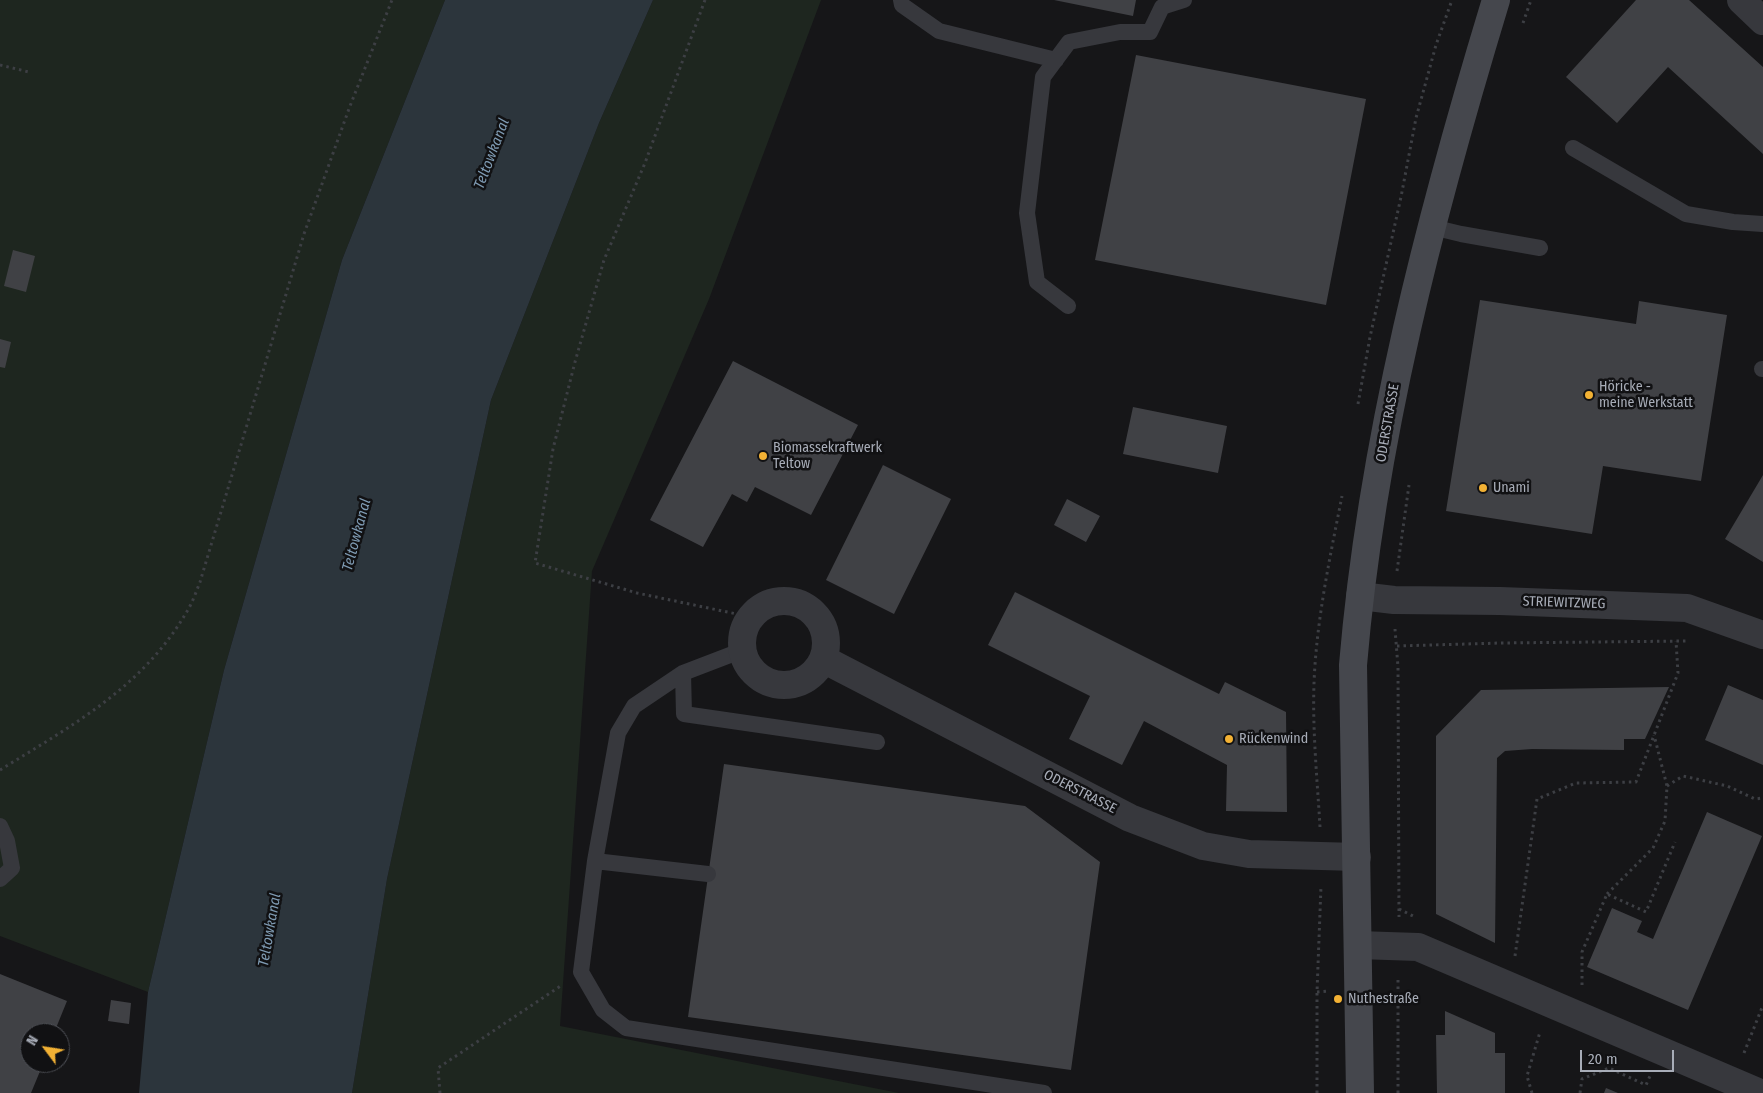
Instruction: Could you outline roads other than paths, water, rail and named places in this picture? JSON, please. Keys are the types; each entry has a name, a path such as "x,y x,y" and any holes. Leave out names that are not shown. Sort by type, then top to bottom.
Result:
{"main road":[{"name":"ODERSTRASSE","path":"1360,1093 1353,666 1360,596 1374,498 1401,351 1432,226 1471,82 1496,0"}],"street":[{"path":"1741,0 1763,21"},
{"name":"STRIEWITZWEG","path":"1360,596 1394,600 1500,601 1687,608 1763,635"},
{"path":"785,601 797,603 813,612 824,629 826,643 823,659 813,674 794,684 780,685 759,677 745,660 743,650 744,632 751,617 772,603 785,601"},
{"name":"ODERSTRASSE","path":"823,659 1130,818 1203,846 1249,854 1357,857"},
{"path":"1358,945 1418,947 1760,1093"}],"lane":[{"path":"901,0 902,5 939,31 1056,60"},
{"path":"1068,306 1037,282 1027,213 1043,77 1069,42 1120,32 1150,32 1162,7 1184,0"},
{"path":"1573,148 1686,214 1733,222 1763,224"},
{"path":"1432,226 1470,236 1540,248"},
{"path":"743,650 683,673 634,706 618,733 595,861 581,972 603,1010 626,1028 1044,1093"},
{"path":"683,673 684,714 877,742"},
{"path":"0,826 7,842 12,868 0,879"},
{"path":"595,861 708,874"}],"water":[{"name":"Teltowkanal","path":"445,0 653,0 599,123 491,400 387,879 352,1093 139,1093 148,992 224,670 342,260"}],"place":[{"name":"Höricke - meine Werkstatt","path":"1589,395"},
{"name":"Biomassekraftwerk Teltow","path":"763,456"},
{"name":"Unami","path":"1483,488"},
{"name":"Rückenwind","path":"1229,739"},
{"name":"Nuthestraße","path":"1338,999"}]}
